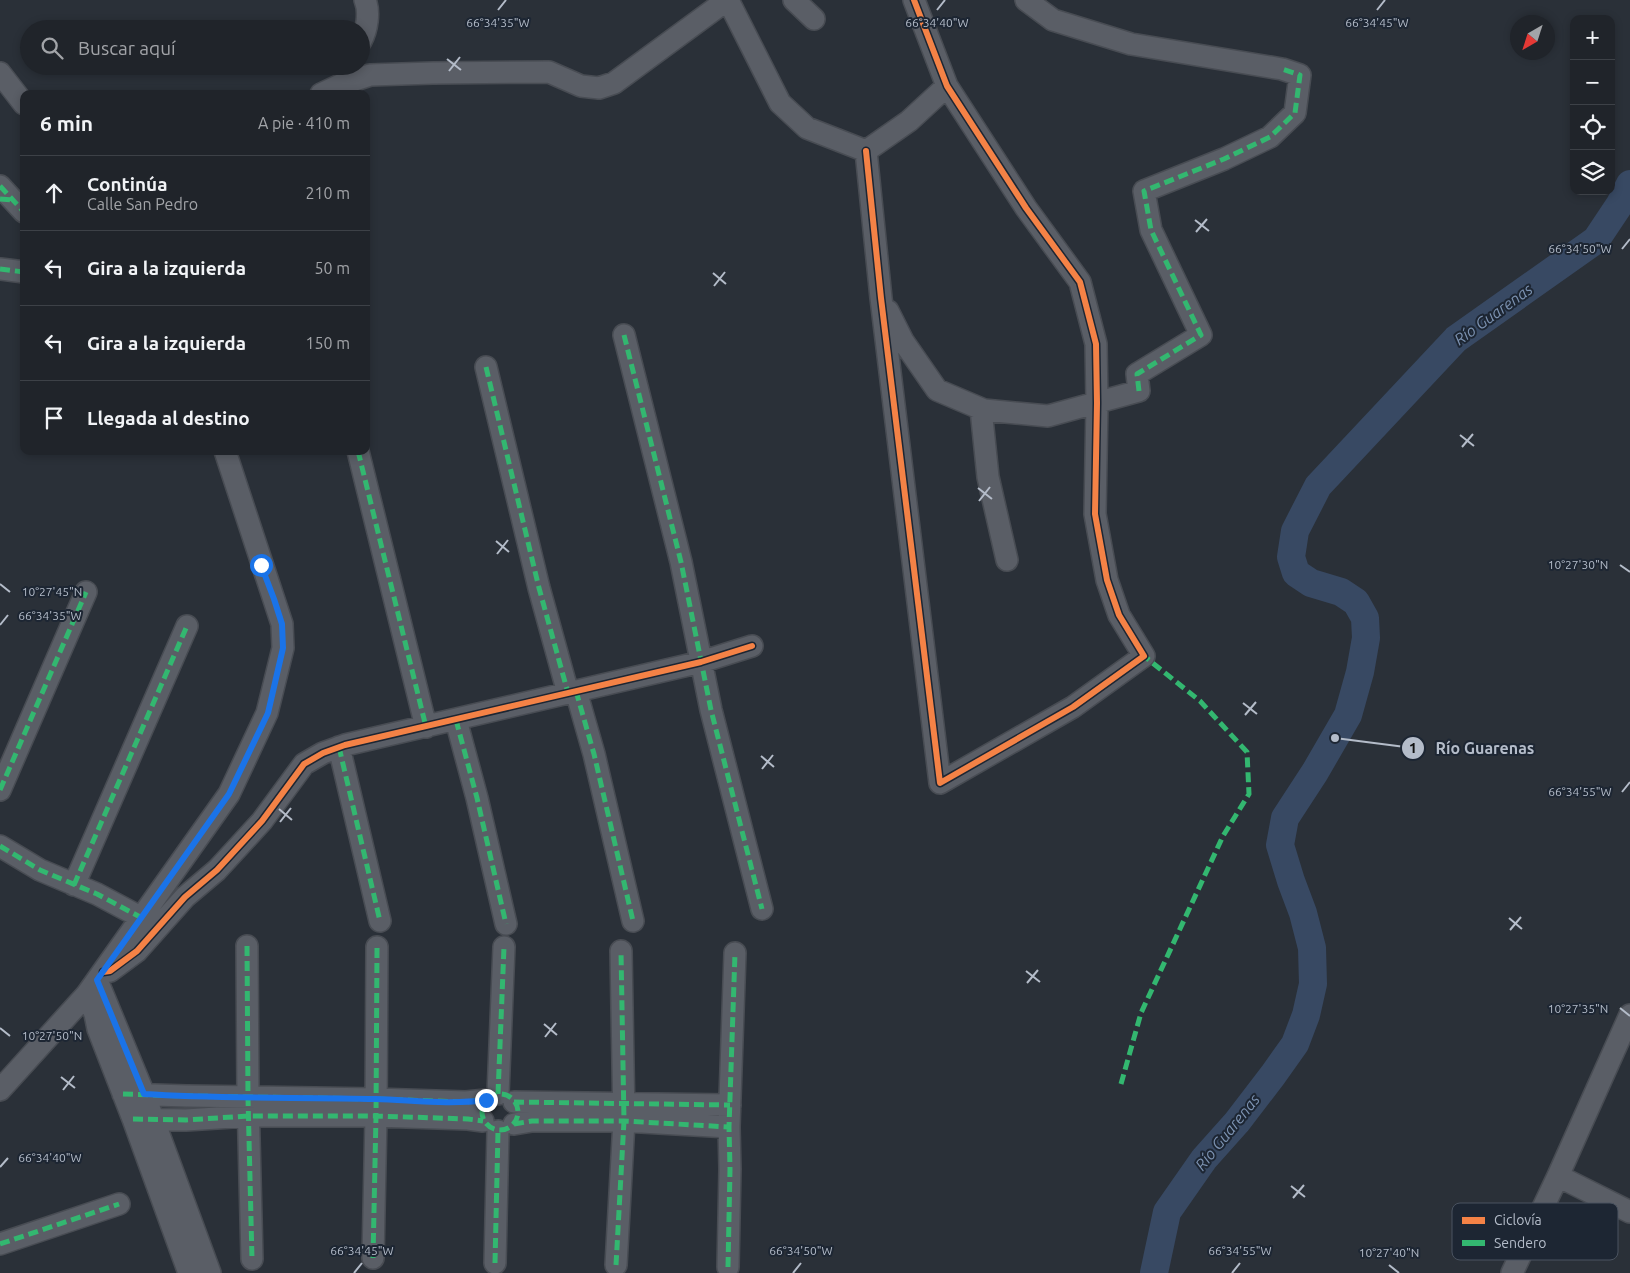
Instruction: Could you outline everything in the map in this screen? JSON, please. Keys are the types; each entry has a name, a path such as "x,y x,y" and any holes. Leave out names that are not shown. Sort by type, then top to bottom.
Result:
{"street":[{"path":"365,0 367,5 366,20"},
{"path":"336,82 370,75 433,72 549,72 581,86 599,88 614,84 728,0 780,104 807,128 866,151"},
{"path":"794,0 814,19"},
{"path":"866,151 940,783 1073,707 1144,656 1119,615 1107,580 1095,514 1096,344 1080,282 1026,208 947,86 914,0"},
{"path":"882,298 903,341 937,390 981,409 1048,416 1139,391 1137,374 1201,334 1151,230 1144,191 1224,159 1270,137 1295,113 1300,75 1282,68 1131,44 1053,20 1026,0"},
{"path":"0,73 20,99"},
{"path":"866,151 909,121 947,86"},
{"path":"0,268 20,271"},
{"path":"624,335 681,562 711,710 762,909"},
{"path":"486,367 539,588 594,754 633,921"},
{"path":"981,409 988,477 1007,560"},
{"path":"0,1090 96,982 142,918 229,794 268,713 283,648 282,624 226,455"},
{"path":"359,455 426,726"},
{"path":"0,790 86,592"},
{"path":"74,884 187,626"},
{"path":"96,982 137,951 185,898 217,870 262,820 304,764 323,752 339,746 702,662 752,646"},
{"path":"456,720 477,798 506,924"},
{"path":"339,746 380,921"},
{"path":"0,846 25,862 97,894 142,918"},
{"path":"247,946 248,1107 252,1259"},
{"path":"499,1098 504,946"},
{"path":"373,1258 377,947"},
{"path":"616,1265 624,1112 621,950"},
{"path":"728,1267 729,1127 736,953"},
{"path":"96,982 143,1119 189,1273"},
{"path":"1545,1203 1630,1015"},
{"path":"134,1094 248,1107 376,1108 499,1098 624,1112 729,1127"},
{"path":"495,1262 498,1125 481,1110 499,1098"},
{"path":"498,1125 518,1112 499,1098"},
{"path":"376,1108 468,1119 498,1125 624,1112 730,1105"},
{"path":"143,1119 186,1120 248,1107"},
{"path":"143,1119 210,1273"},
{"path":"1558,1176 1612,1203"},
{"path":"0,1244 119,1204"},
{"path":"1618,1206 1630,1212"},
{"path":"1512,1273 1518,1260"}],"waterway":[{"name":"Río Guarenas","path":"1154,1273 1167,1212 1204,1159 1237,1122 1295,1044 1306,1015 1313,984 1312,948 1303,913 1280,845 1285,818 1315,772 1348,715 1360,672 1366,638 1365,618 1356,602 1341,592 1311,583 1296,573 1291,557 1295,531 1318,486 1456,339 1596,240 1620,204 1630,184"}],"marked path":[{"path":"1139,391 1137,374 1201,335 1151,230 1144,191 1224,159 1270,137 1295,113 1300,75 1282,69"},
{"path":"0,186 20,208"},
{"path":"0,199 13,200"},
{"path":"0,269 20,272"},
{"path":"624,335 681,562 711,710 762,909"},
{"path":"486,367 539,588 568,693"},
{"path":"359,455 426,727"},
{"path":"0,790 86,592"},
{"path":"74,885 187,626"},
{"path":"1121,1084 1141,1013 1223,836 1249,794 1247,752 1200,701 1144,656"},
{"path":"576,691 594,754 633,921"},
{"path":"456,720 477,798 506,924"},
{"path":"339,747 380,921"},
{"path":"0,846 40,870 97,894 142,918"},
{"path":"247,946 252,1259"},
{"path":"373,1258 377,947"},
{"path":"498,1094 504,947"},
{"path":"616,1265 624,1121 621,951"},
{"path":"728,1267 729,1127 735,953"},
{"path":"123,1094 466,1102 486,1100"},
{"path":"500,1094 507,1095 513,1099 517,1105 518,1112 517,1119 513,1125 507,1129 500,1130 493,1129 487,1125 483,1119 482,1112 483,1105 487,1099 493,1095 500,1094"},
{"path":"514,1102 730,1105"},
{"path":"133,1119 186,1120 248,1116 376,1116 483,1121"},
{"path":"514,1124 532,1121 624,1121 729,1127"},
{"path":"495,1263 498,1131"},
{"path":"0,1244 119,1204"}],"cycle path":[{"path":"866,151 881,298 940,783 1073,707 1144,656 1119,615 1107,580 1095,514 1096,344 1080,282 1026,208 947,86 914,0"},
{"path":"103,972 110,971 137,951 185,897 217,870 262,821 304,764 323,753 345,745 701,662 752,646"}],"place":[{"name":"Río Guarenas","path":"1335,738"}],"route":[{"path":"261,565 282,624 283,648 268,713 229,794 97,980 144,1094 466,1102 486,1100"}]}
